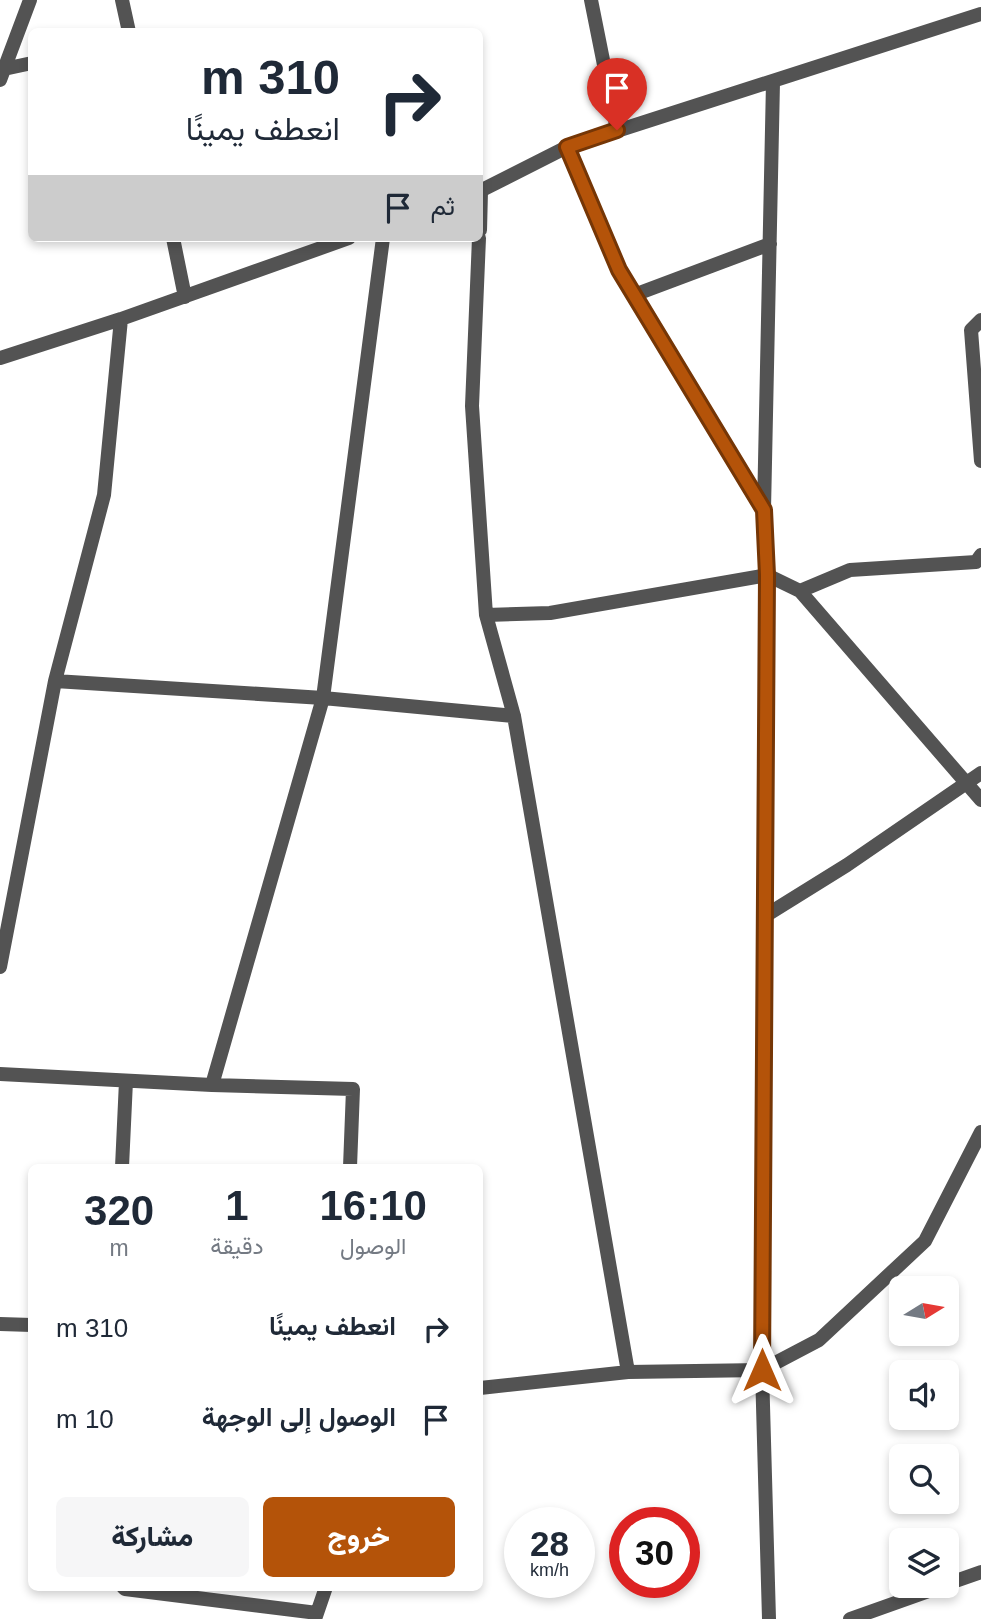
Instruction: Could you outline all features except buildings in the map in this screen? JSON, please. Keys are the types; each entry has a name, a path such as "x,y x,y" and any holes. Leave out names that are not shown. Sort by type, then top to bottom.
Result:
{"street":[{"path":"2,75 30,0"},
{"path":"122,0 128,28"},
{"path":"591,0 617,130"},
{"path":"483,189 567,147 981,14"},
{"path":"2,75 28,65"},
{"path":"769,1619 762,1370 767,575 764,510 773,82"},
{"path":"567,147 619,270 764,510"},
{"path":"174,242 185,297"},
{"path":"0,358 121,319 338,242"},
{"path":"212,1085 323,698 382,242"},
{"path":"479,242 471,406 486,615 514,716 628,1372"},
{"path":"634,295 769,244"},
{"path":"0,967 55,681 104,495 121,319"},
{"path":"981,320 971,330 981,461"},
{"path":"800,591 850,570 976,562 981,555"},
{"path":"486,615 550,613 767,575 800,591 981,800"},
{"path":"55,681 323,698 514,716"},
{"path":"765,916 847,865 981,772"},
{"path":"0,1074 353,1089 350,1164"},
{"path":"121,1164 126,1081"},
{"path":"483,1388 628,1372 762,1370 819,1340 925,1241 981,1132"},
{"path":"0,1324 28,1325"},
{"path":"959,1580 981,1572"},
{"path":"139,1591 316,1616 325,1591"},
{"path":"850,1619 909,1598"}],"route":[{"path":"617,130 567,147 619,270 764,510 767,575 762,1370"}]}
